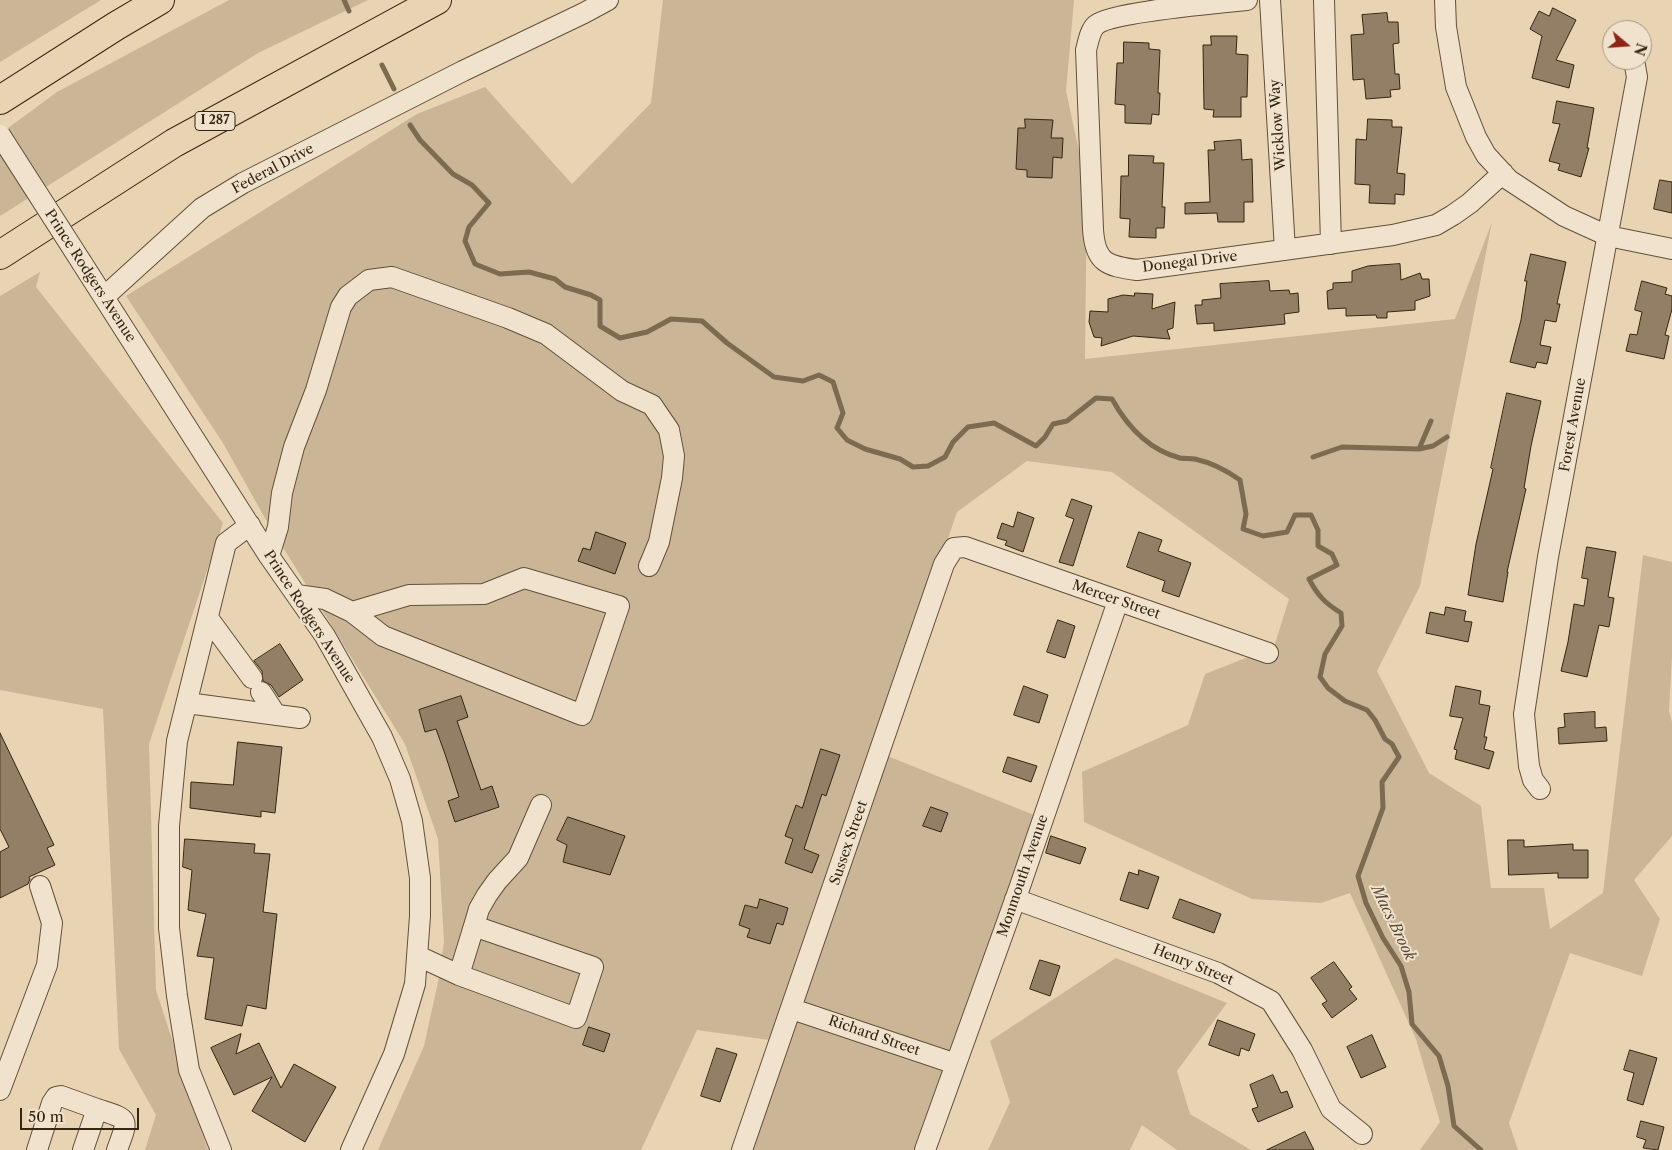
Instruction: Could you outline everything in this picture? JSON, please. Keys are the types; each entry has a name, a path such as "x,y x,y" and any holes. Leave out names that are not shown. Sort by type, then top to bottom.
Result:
{"highway":[{"path":"0,100 160,0"},
{"name":"I 287","path":"0,255 174,143 437,0"}],"street":[{"name":"Federal Drive","path":"104,297 202,208 243,184 463,71 608,0"},
{"name":"Donegal Drive","path":"1247,0 1130,15 1100,22 1093,27 1086,50 1094,238 1098,252 1105,263 1116,267 1137,270 1393,236 1436,225 1452,216 1470,203 1503,173"},
{"name":"Wicklow Way","path":"1270,0 1286,250"},
{"path":"1324,0 1331,244"},
{"path":"1445,0 1446,27 1456,88 1476,137 1486,155 1509,180 1564,216 1608,236 1672,249"},
{"name":"Forest Avenue","path":"1540,789 1534,780 1530,766 1524,714 1548,557 1637,77 1636,70"},
{"name":"Prince Rodgers Avenue","path":"0,135 269,556 325,636 382,737 400,779 412,821 420,878 420,916 415,984 394,1054 352,1150"},
{"path":"269,556 278,527 282,492 294,447 316,390 341,307 348,296 370,280 392,277 508,318 546,334 622,391 652,405 669,430 674,456 672,478 659,542 649,566"},
{"path":"221,1150 189,1070 177,996 169,928 169,826 176,741 226,543 250,525"},
{"name":"Mercer Street","path":"965,547 1268,653"},
{"name":"Sussex Street","path":"742,1150 944,564 954,548 965,547"},
{"path":"297,595 325,599 352,612 383,636 582,714 619,606 524,578 484,594 409,595 352,612"},
{"name":"Monmouth Avenue","path":"925,1150 1015,899 1118,601"},
{"path":"208,618 276,715"},
{"path":"186,703 300,718"},
{"path":"459,976 479,909 486,895 518,858 541,805"},
{"path":"0,1090 7,1045 47,965 52,923 40,886"},
{"name":"Henry Street","path":"1015,899 1218,973 1270,1001 1302,1050 1331,1110 1362,1134"},
{"path":"418,956 459,976 576,1018 593,967 474,926"},
{"name":"Richard Street","path":"792,1009 956,1064"},
{"path":"37,1150 52,1103 56,1097 61,1096 122,1117 126,1125 117,1150"},
{"path":"83,1150 97,1109"}],"shaded area":[{"path":"0,0 101,0 0,62"},
{"path":"229,0 368,0 258,53 0,216 0,134 57,92"},
{"path":"663,0 1074,0 1066,91 1087,188 1085,359 1455,319 1492,222 1420,586 1377,671 1429,773 1481,806 1491,888 1544,888 1550,929 1603,893 1643,555 1672,562 1672,655 1669,711 1672,722 1672,836 1634,880 1660,919 1642,976 1570,953 1509,1123 1518,1150 1420,1150 1440,1122 1416,1039 1350,893 1321,903 1252,899 1084,822 1082,772 1188,725 1205,674 1274,647 1289,599 1112,472 1027,461 957,512 875,751 1039,817 920,1150 739,1150 777,1041 697,1030 641,1150 378,1150 424,1046 438,982 444,942 438,839 405,744 266,520 223,443 126,296 417,114 485,87 572,184 651,103"},
{"path":"40,272 36,287 223,523 149,744 156,990 208,1150 145,1150 156,1115 119,1049 103,709 0,690 0,296"},
{"path":"1116,958 1227,1003 1177,1071 1190,1114 1251,1150 1177,1150 1142,1125 1130,1150 988,1150 1010,1102 990,1041"}],"building":[{"path":"1553,8 1576,20 1556,60 1574,65 1569,88 1532,78 1542,36 1530,29 1539,11 1549,16"},
{"path":"1387,13 1388,22 1398,22 1399,43 1393,44 1395,74 1399,74 1400,89 1390,90 1391,97 1366,99 1364,79 1353,80 1351,35 1364,34 1362,15"},
{"path":"1211,36 1237,36 1236,54 1248,55 1247,97 1241,97 1241,117 1213,117 1214,110 1204,109 1203,45 1211,45"},
{"path":"1124,42 1149,43 1149,49 1160,50 1159,115 1152,114 1151,124 1125,123 1125,105 1115,104 1117,63 1123,63"},
{"path":"1557,101 1594,108 1587,148 1589,148 1581,177 1558,170 1560,164 1549,161 1560,124 1553,123"},
{"path":"1025,119 1053,120 1051,138 1063,138 1062,158 1053,157 1052,178 1027,177 1027,170 1016,169 1018,128 1025,128"},
{"path":"1368,119 1392,120 1392,127 1402,127 1397,173 1405,174 1404,195 1395,194 1395,204 1369,203 1370,185 1355,184 1356,139 1366,140"},
{"path":"1241,140 1242,160 1252,159 1253,202 1244,202 1244,222 1218,222 1217,213 1185,214 1185,203 1210,202 1208,150 1215,150 1214,142"},
{"path":"1129,155 1154,156 1153,163 1164,163 1162,207 1165,207 1164,228 1156,228 1156,238 1129,237 1130,219 1120,218 1121,176 1128,176"},
{"path":"1660,180 1672,182 1672,213 1654,209"},
{"path":"1531,254 1566,262 1557,304 1560,304 1556,322 1545,320 1540,345 1551,347 1547,364 1537,362 1535,368 1510,362 1521,320 1527,281 1525,281"},
{"path":"1400,264 1401,280 1420,273 1422,279 1429,279 1430,296 1415,301 1415,310 1387,312 1387,318 1377,318 1376,315 1346,316 1346,308 1328,309 1327,291 1333,289 1333,283 1352,282 1352,271 1368,266"},
{"path":"1269,281 1270,291 1289,290 1290,294 1298,293 1299,312 1284,314 1285,324 1214,331 1214,323 1197,324 1195,305 1202,305 1202,300 1221,298 1220,284"},
{"path":"1642,281 1667,288 1665,294 1672,296 1672,309 1665,335 1669,336 1664,359 1626,351 1630,334 1637,335 1642,312 1635,310"},
{"path":"1135,293 1153,294 1152,309 1175,302 1173,328 1167,330 1170,339 1133,336 1101,346 1102,338 1094,337 1089,322 1090,311 1108,312 1108,299 1123,295 1134,296"},
{"path":"1507,393 1541,401 1531,446 1524,488 1526,489 1507,572 1503,602 1468,595 1476,544 1493,469 1491,468"},
{"path":"1072,499 1092,506 1073,566 1059,562 1074,519 1066,516"},
{"path":"1018,512 1034,518 1023,552 1005,545 1007,541 997,538 1002,523 1013,527"},
{"path":"596,532 626,543 615,574 578,561 583,548 590,550"},
{"path":"1139,532 1162,540 1158,551 1191,563 1179,597 1162,591 1165,581 1127,567"},
{"path":"1587,547 1616,552 1608,597 1614,598 1609,627 1599,625 1587,677 1561,671 1574,604 1584,606 1588,579 1582,578"},
{"path":"1446,607 1466,611 1464,621 1472,622 1468,642 1426,633 1430,612 1444,615"},
{"path":"1058,620 1075,626 1065,658 1047,652"},
{"path":"280,644 303,680 279,697 271,685 263,681 262,671 254,661"},
{"path":"1024,686 1048,695 1039,723 1014,715"},
{"path":"1456,686 1481,691 1479,704 1490,706 1484,737 1487,737 1484,749 1494,752 1489,769 1455,759 1457,750 1454,749 1463,718 1450,716"},
{"path":"461,696 468,717 457,721 481,790 492,786 499,807 455,822 448,801 459,797 436,729 425,732 419,710"},
{"path":"1595,712 1595,728 1606,727 1607,741 1559,744 1558,728 1565,727 1564,714"},
{"path":"0,733 54,845 47,848 55,865 29,877 28,884 0,898 0,852 9,847 0,829"},
{"path":"238,742 282,747 275,813 261,811 261,817 190,808 191,782 233,785"},
{"path":"821,749 840,755 826,796 822,794 804,849 819,855 812,873 785,863 793,839 785,836 796,805 802,808"},
{"path":"1008,757 1037,766 1031,782 1003,772"},
{"path":"931,807 948,813 941,832 923,826"},
{"path":"568,817 625,836 610,875 563,862 567,845 557,840"},
{"path":"1051,836 1086,848 1080,864 1046,853"},
{"path":"185,839 255,844 254,853 270,854 263,912 277,914 266,1009 247,1005 242,1026 205,1019 214,958 197,956 206,914 188,910 192,870 183,867"},
{"path":"1508,840 1524,840 1524,847 1573,844 1573,850 1588,850 1588,878 1558,878 1558,873 1509,875"},
{"path":"1139,870 1159,877 1148,909 1120,900 1129,872 1138,875"},
{"path":"760,899 788,908 783,925 777,923 770,944 747,937 750,929 739,925 745,905 757,908"},
{"path":"1180,899 1221,914 1214,933 1173,918"},
{"path":"1040,960 1060,966 1050,996 1030,989"},
{"path":"1334,962 1352,987 1349,989 1357,999 1332,1018 1322,1004 1327,1001 1311,978"},
{"path":"1218,1020 1255,1034 1249,1051 1241,1048 1239,1056 1209,1045"},
{"path":"589,1027 610,1034 604,1052 583,1045"},
{"path":"241,1034 236,1054 259,1043 281,1088 294,1064 336,1087 305,1142 252,1111 272,1077 234,1095 211,1048"},
{"path":"1372,1035 1386,1067 1361,1078 1347,1047"},
{"path":"717,1048 737,1054 720,1102 701,1096"},
{"path":"1630,1050 1657,1058 1643,1105 1627,1100 1634,1073 1624,1070"},
{"path":"1273,1075 1281,1093 1287,1091 1293,1107 1258,1122 1252,1109 1258,1107 1250,1085"},
{"path":"1641,1121 1664,1127 1658,1150 1643,1148 1646,1140 1637,1137"},
{"path":"1305,1132 1314,1150 1267,1150"}],"waterway":[{"name":"Macs Brook","path":"344,0 349,11"},
{"name":"Macs Brook","path":"382,65 394,89"},
{"name":"Macs Brook","path":"410,125 420,140 453,174 472,185 489,203 469,227 465,241 475,264 500,274 529,272 555,279 565,287 591,295 600,300 600,326 620,338 647,332 671,319 702,321 727,343 774,377 803,381 819,375 833,382 843,413 837,428 847,440 865,449 900,459 913,467 928,466 945,457 953,442 968,427 994,423 1036,446 1045,437 1053,424 1067,421 1096,398 1112,399 1140,436 1158,449 1180,458 1195,459 1208,463 1240,480 1246,514 1243,529 1263,536 1287,532 1295,515 1311,515 1318,530 1318,546 1332,554 1337,565 1309,579 1322,599 1341,613 1342,626 1325,654 1320,677 1328,688 1345,701 1367,710 1375,720 1385,739 1392,744 1399,757 1382,782 1383,808 1358,876 1366,903 1383,938 1401,966 1409,992 1412,1024 1439,1056 1448,1086 1454,1126 1481,1150"},
{"path":"1419,449 1431,421"},
{"path":"1313,457 1342,447 1419,449 1433,446 1447,437"}]}
